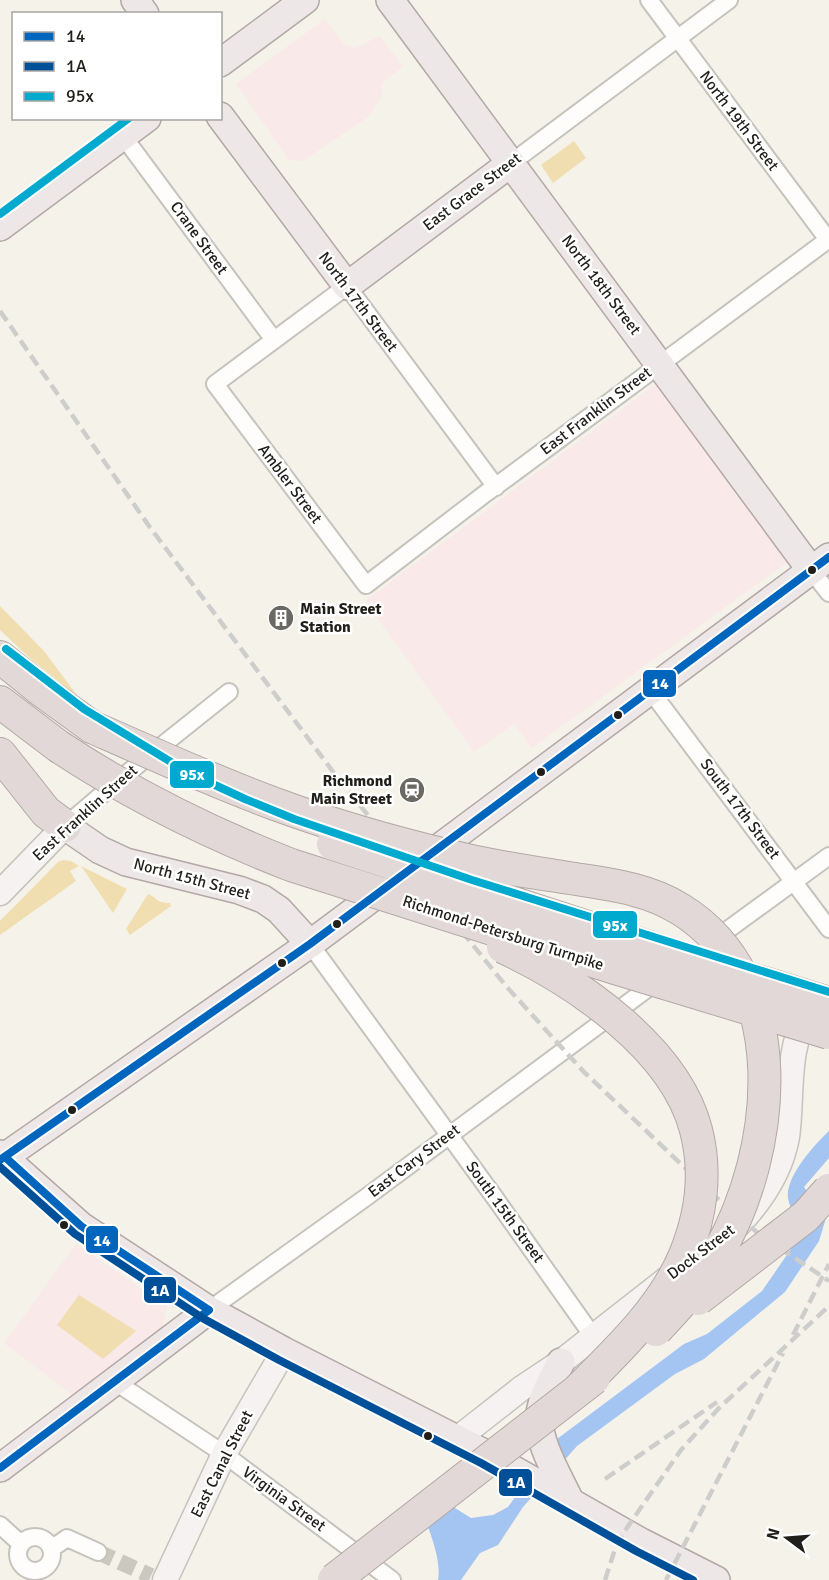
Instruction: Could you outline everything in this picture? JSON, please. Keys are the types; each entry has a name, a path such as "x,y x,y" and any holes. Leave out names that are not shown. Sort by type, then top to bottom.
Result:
{"highway":[{"path":"0,657 85,723 248,793 337,824 451,856 635,890 662,898 696,921 721,944 749,991 759,1018 764,1084 759,1144 744,1198 718,1253 697,1285 656,1330"},
{"name":"Richmond-Petersburg Turnpike","path":"0,702 58,746 133,793 240,845 291,865 398,900 829,1033"},
{"name":"Richmond-Petersburg Turnpike","path":"85,723 184,782 290,829 480,893 829,1003"},
{"path":"0,754 46,812 65,826"},
{"path":"398,900 514,952 598,1005 643,1044 665,1068 683,1096 696,1129 701,1156 701,1191 697,1221 684,1257 636,1332 578,1390"},
{"path":"334,1580 806,1216 829,1190"},
{"path":"346,1580 364,1561 415,1519 656,1330 829,1202"}],"main road":[{"path":"222,62 305,0"},
{"name":"North 18th Street","path":"390,0 660,363 820,563"},
{"name":"North 17th Street","path":"222,119 346,286"},
{"path":"0,227 144,120"},
{"name":"East Grace Street","path":"346,286 511,164"},
{"path":"716,1580 641,1542 498,1460 284,1351 209,1310 81,1226 1,1153 310,944 820,563"},
{"name":"North 15th Street","path":"65,826 100,850 126,862 239,890 263,899 279,910 310,944"},
{"name":"East Franklin Street","path":"0,892 65,826"},
{"name":"Dock Street","path":"457,1439 734,1229 756,1205 769,1185 784,1150 795,1049 800,1029 808,1013 829,988"},
{"name":"East Cary Street","path":"0,1467 209,1310"},
{"name":"East Canal Street","path":"158,1579 224,1454 284,1351"},
{"path":"561,1362 539,1415 541,1434 548,1455 570,1501"}],"street":[{"name":"North 19th Street","path":"649,0 829,240"},
{"name":"East Grace Street","path":"511,164 729,0"},
{"name":"Crane Street","path":"123,136 274,340"},
{"name":"East Franklin Street","path":"366,585 660,363 829,240"},
{"name":"East Grace Street","path":"215,384 346,286"},
{"name":"North 17th Street","path":"346,286 496,487"},
{"name":"Ambler Street","path":"215,384 366,585"},
{"path":"820,563 829,593"},
{"name":"South 17th Street","path":"650,690 829,929"},
{"name":"East Franklin Street","path":"65,826 229,692"},
{"name":"East Cary Street","path":"209,1310 365,1198 829,856"},
{"name":"South 15th Street","path":"310,944 592,1335"},
{"name":"Virginia Street","path":"114,1381 224,1454 392,1580"},
{"path":"0,1526 21,1544"},
{"path":"29,1537 40,1537 49,1544 52,1554 48,1565 38,1570 27,1569 19,1560 21,1544 29,1537"},
{"path":"51,1549 67,1539 98,1552"}],"shaded area":[{"path":"325,19 345,45 355,48 380,36 403,67 382,83 381,98 368,117 303,161 289,160 236,84"},
{"path":"574,141 586,158 553,183 541,165"},
{"path":"658,382 792,559 532,748 514,724 474,752 365,601"},
{"path":"0,606 44,651 79,698 32,660 0,630"},
{"path":"71,861 79,866 70,871 76,881 0,935 0,921 58,862"},
{"path":"81,866 127,889 113,913"},
{"path":"148,894 160,901 170,903 171,906 130,935 126,929"},
{"path":"76,1244 167,1306 159,1344 79,1400 4,1343"},
{"path":"79,1295 136,1331 103,1359 57,1325"}],"water":[{"path":"829,1131 829,1158 804,1187 826,1218 819,1241 785,1292 704,1359 675,1374 577,1446 523,1507 498,1545 480,1553 461,1580 438,1580 436,1553 420,1507 450,1505 471,1518 493,1515 508,1507 557,1439 684,1344 707,1334 762,1291 802,1233 788,1198 791,1180 809,1152"}],"tunnel":[{"path":"98,1552 151,1576"}],"railway":[{"path":"0,311 149,526 337,777 506,986 583,1071 719,1200 759,1234 829,1281"},
{"path":"793,1335 829,1264"},
{"path":"605,1580 615,1549 624,1532 681,1450 719,1408 829,1306"},
{"path":"666,1580 783,1353"},
{"path":"605,1479 717,1402"}],"transit line":[{"name":"95x","path":"0,214 126,120"},
{"name":"14","path":"0,1160 310,944 829,557"},
{"name":"95x","path":"6,649 84,709 189,773 245,799 294,819 472,880 829,992"},
{"name":"14","path":"5,1157 81,1226 209,1310"},
{"name":"1A","path":"0,1167 75,1234 204,1319 481,1463 636,1551 693,1580"},
{"name":"14","path":"0,1468 209,1310"}],"place":[{"name":"Main Street Station","path":"281,618"},
{"name":"Richmond Main Street","path":"412,790"}]}
